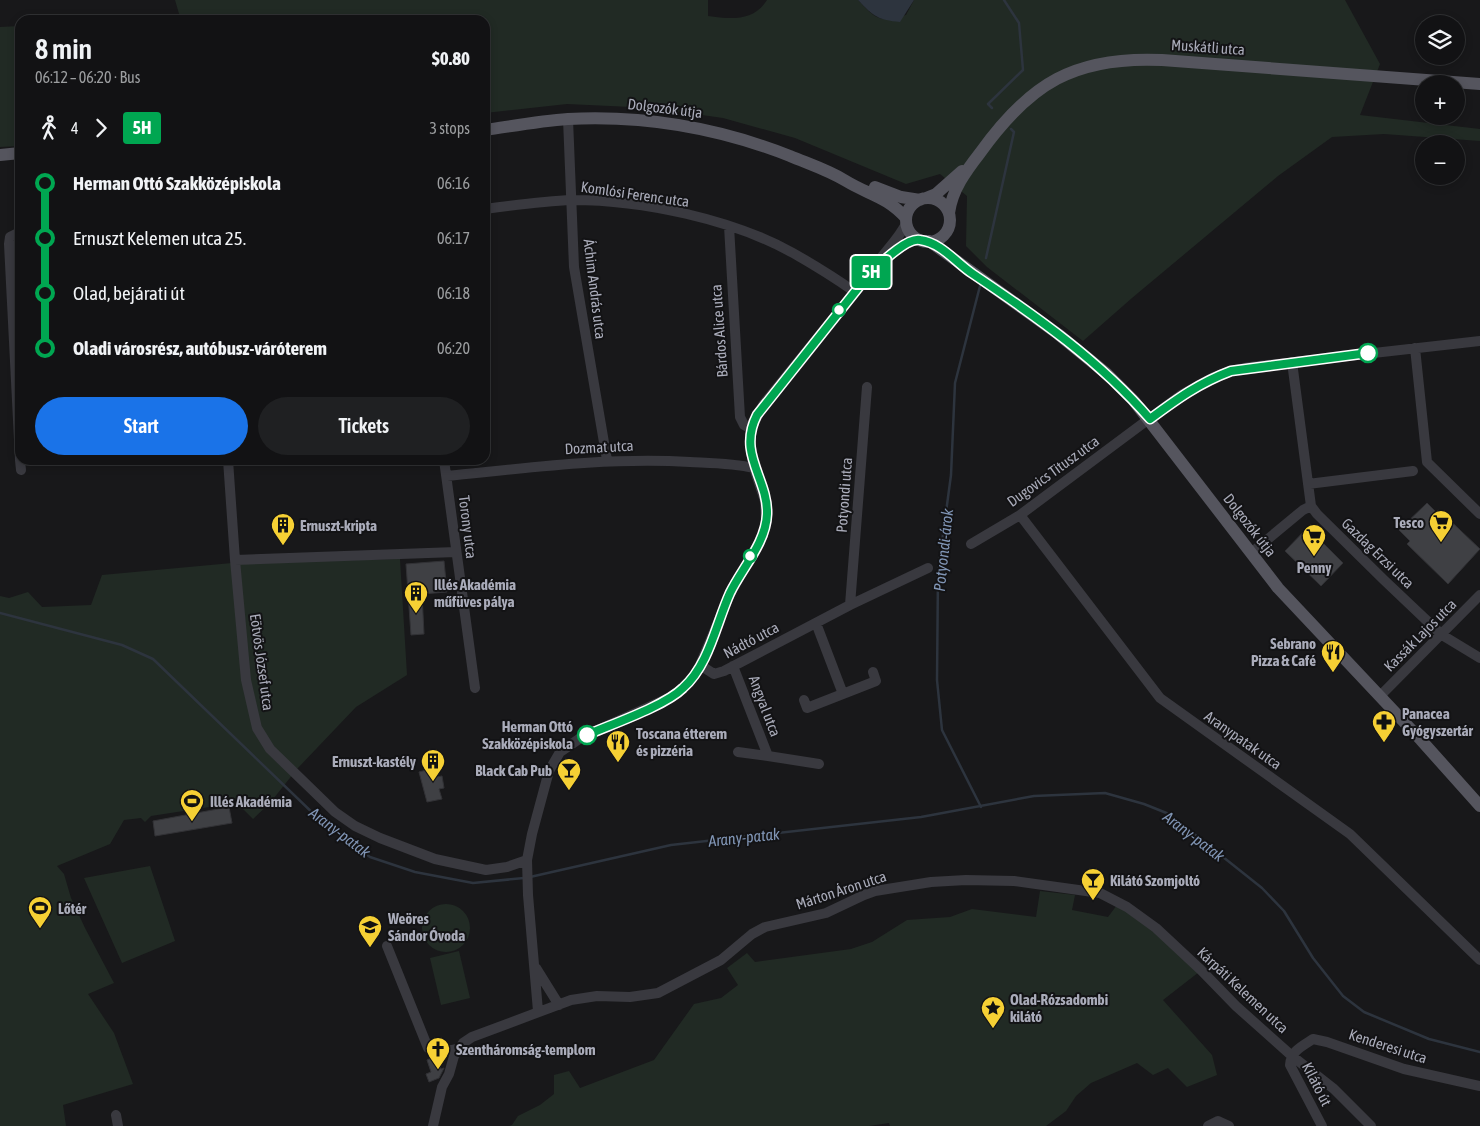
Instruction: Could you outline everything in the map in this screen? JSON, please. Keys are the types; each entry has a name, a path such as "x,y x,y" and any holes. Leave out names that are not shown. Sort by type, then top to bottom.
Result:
{"main road":[{"name":"Muskátli utca","path":"949,219 953,195 972,163 1007,118 1021,104 1047,84 1080,68 1121,60 1162,60 1480,84"},
{"name":"Dolgozók útja","path":"490,129 568,119 605,118 677,124 717,132 757,143 835,174 847,182 881,197 893,205 906,220"},
{"path":"0,155 15,154"},
{"name":"Muskátli utca","path":"923,199 936,194 972,163"},
{"name":"Dolgozók útja","path":"835,174 846,175 901,197 923,199"},
{"path":"923,199 940,201 949,219 943,236 924,240 912,234 906,220 910,207 923,199"},
{"name":"Dolgozók útja","path":"949,219 951,244 962,259 983,279 1092,361 1134,400 1278,588 1480,806"},
{"name":"Dolgozók útja","path":"924,240 944,250 974,275 983,279"}],"street":[{"name":"Áchim András utca","path":"568,119 574,267 607,460"},
{"name":"Komlósi Ferenc utca","path":"490,208 571,200 656,208 729,226 792,252 855,292"},
{"path":"538,1011 527,863 532,834 549,771 560,752 582,737 673,696 692,679 700,666 730,594 763,535 766,523 766,507 754,468 750,446 751,429 763,405 870,273 903,230 906,220"},
{"name":"Bárdos Alice utca","path":"729,226 740,417 744,425 751,429"},
{"path":"15,235 9,244 15,318"},
{"path":"870,273 905,244 924,240"},
{"name":"Dugovics Titusz utca","path":"971,544 1020,515 1181,395 1214,377 1231,371 1292,362 1480,341"},
{"path":"1415,348 1427,462 1480,514"},
{"path":"1251,553 1303,510 1312,506 1292,362"},
{"name":"Potyondi utca","path":"850,605 867,387"},
{"name":"Dozmat utca","path":"446,476 607,460 740,464 754,468"},
{"name":"Eötvös József utca","path":"228,465 234,560 246,680 258,728 270,749 336,812 355,826 380,838 435,859 486,870 527,863"},
{"name":"Torony utca","path":"445,465 475,688"},
{"path":"1308,484 1413,471"},
{"name":"Gazdag Erzsi utca","path":"1312,506 1317,514 1442,635 1480,658"},
{"name":"Aranypatak utca","path":"1020,515 1160,698 1350,834 1480,960"},
{"path":"234,560 456,552"},
{"name":"Nádtó utca","path":"700,666 714,674 733,666 850,605 928,568"},
{"name":"Kassák Lajos utca","path":"1380,696 1480,595"},
{"path":"816,623 843,694"},
{"name":"Angyal utca","path":"733,666 768,756"},
{"path":"804,700 807,708 876,681 873,672"},
{"name":"Angyal utca","path":"738,752 819,764"},
{"name":"Márton Áron utca","path":"457,1050 472,1037 571,1000 630,997 658,993 721,960 752,934 765,927 826,913 864,895 889,888 931,882 992,879 1085,890"},
{"name":"Kárpáti Kelemen utca","path":"1085,890 1109,897 1127,907 1156,928 1236,1006 1292,1056 1334,1089 1371,1126"},
{"path":"387,946 428,1048 437,1053 457,1050 449,1074 442,1087 433,1126"},
{"path":"534,964 540,978 559,1005"},
{"name":"Kenderesi utca","path":"1292,1056 1298,1048 1313,1039 1319,1039 1404,1069 1480,1086"},
{"name":"Kilátó út","path":"1292,1056 1290,1065 1322,1126"},
{"path":"116,1115 118,1126"},
{"path":"1208,1126 1218,1121 1229,1126"}],"shaded area":[{"path":"175,0 708,0 708,16 733,18 748,16 767,0 858,0 875,16 889,19 906,15 914,0 1345,0 1380,64 1360,115 1415,121 1415,125 1446,125 1480,129 1480,141 1465,140 1465,135 1415,136 1384,134 1332,137 1278,176 1083,341 987,267 966,246 967,196 940,174 906,184 795,138 723,118 653,108 567,104 490,112 490,15 179,15"},
{"path":"858,0 914,0 900,22 876,16"},
{"path":"15,26 15,146 0,147 0,27"},
{"path":"400,559 407,675 356,707 297,769 270,803 253,819 243,809 216,806 151,816 145,822 141,818 124,820 110,844 57,866 64,874 71,898 114,983 88,994 114,1033 133,1084 63,1105 66,1126 0,1126 0,596 9,598 28,592 42,607 91,605 102,575 232,563"},
{"path":"150,866 175,941 122,963 84,878"},
{"path":"1040,891 1075,895 1072,910 1108,917 1117,905 1153,930 1199,972 1163,1000 1212,1055 1217,1075 1187,1087 1168,1068 1153,1075 1137,1063 1091,1083 1076,1096 1066,1111 1046,1126 890,1126 889,1123 869,1126 509,1126 512,1125 518,1116 540,1105 554,1094 554,1075 569,1071 580,1088 654,1060 694,1004 721,998 738,985 727,968 747,953 755,962 851,949 872,942 907,920 950,917 972,909 1036,917"},
{"path":"441,904 451,904 460,908 466,914 469,919 469,937 460,948 451,952 441,952 432,948 426,942 422,933 422,923 426,914 432,908"},
{"path":"459,951 470,998 441,1005 430,958"}],"building":[{"name":"Tesco","path":"1427,503 1436,512 1439,510 1480,549 1448,584 1407,544 1410,541 1399,530"},
{"name":"Penny","path":"1311,524 1326,538 1322,542 1343,563 1321,586 1285,551"},
{"name":"Illés Akadémia műfüves pálya","path":"444,561 447,592 422,594 424,634 411,635 406,564"},
{"name":"Ernuszt-kastély","path":"434,768 436,777 442,776 444,788 439,789 442,799 427,802 419,772"},
{"name":"Illés Akadémia","path":"229,807 232,823 155,836 153,821"},
{"name":"Szentháromság-templom","path":"431,1058 438,1060 441,1069 444,1068 439,1078 429,1082 426,1074 431,1072 427,1060"}],"waterway":[{"name":"Potyondi-árok","path":"992,108 988,104 1023,70 1019,23 1004,0"},
{"name":"Potyondi-árok","path":"986,258 1014,132 1011,129"},
{"name":"Potyondi-árok","path":"980,286 955,383 951,475 938,572 937,680 942,730 981,807"},
{"name":"Arany-patak","path":"0,613 122,645 153,659 320,820 370,857 415,872 473,883 524,878"},
{"name":"Arany-patak","path":"530,877 671,845 921,817 1034,796 1105,793 1144,804 1169,814 1262,888 1284,911 1313,958 1343,996 1364,1012 1429,1039 1480,1052"}],"bus line":[{"name":"5H","path":"587,735 673,696 692,679 700,666 730,594 763,535 766,523 765,501 762,487 754,468 750,446 753,422 763,405 870,273 905,244 918,239 929,241 944,250 974,275 983,279 1092,361 1134,400 1150,419 1181,395 1214,377 1231,371 1368,353"}],"place":[{"name":"Tesco","path":"1441,543"},
{"name":"Ernuszt-kripta","path":"283,546"},
{"name":"Penny","path":"1314,557"},
{"name":"Illés Akadémia műfüves pálya","path":"416,614"},
{"name":"Sebrano Pizza & Café","path":"1333,673"},
{"name":"Herman Ottó Szakközépiskola","path":"587,735"},
{"name":"Panacea Gyógyszertár","path":"1384,743"},
{"name":"Toscana étterem és pizzéria","path":"618,763"},
{"name":"Ernuszt-kastély","path":"433,782"},
{"name":"Black Cab Pub","path":"569,791"},
{"name":"Illés Akadémia","path":"192,822"},
{"name":"Kilátó Szomjoltó","path":"1093,901"},
{"name":"Lőtér","path":"40,929"},
{"name":"Weöres Sándor Óvoda","path":"370,948"},
{"name":"Olad-Rózsadombi kilátó","path":"993,1029"},
{"name":"Szentháromság-templom","path":"438,1070"}]}
